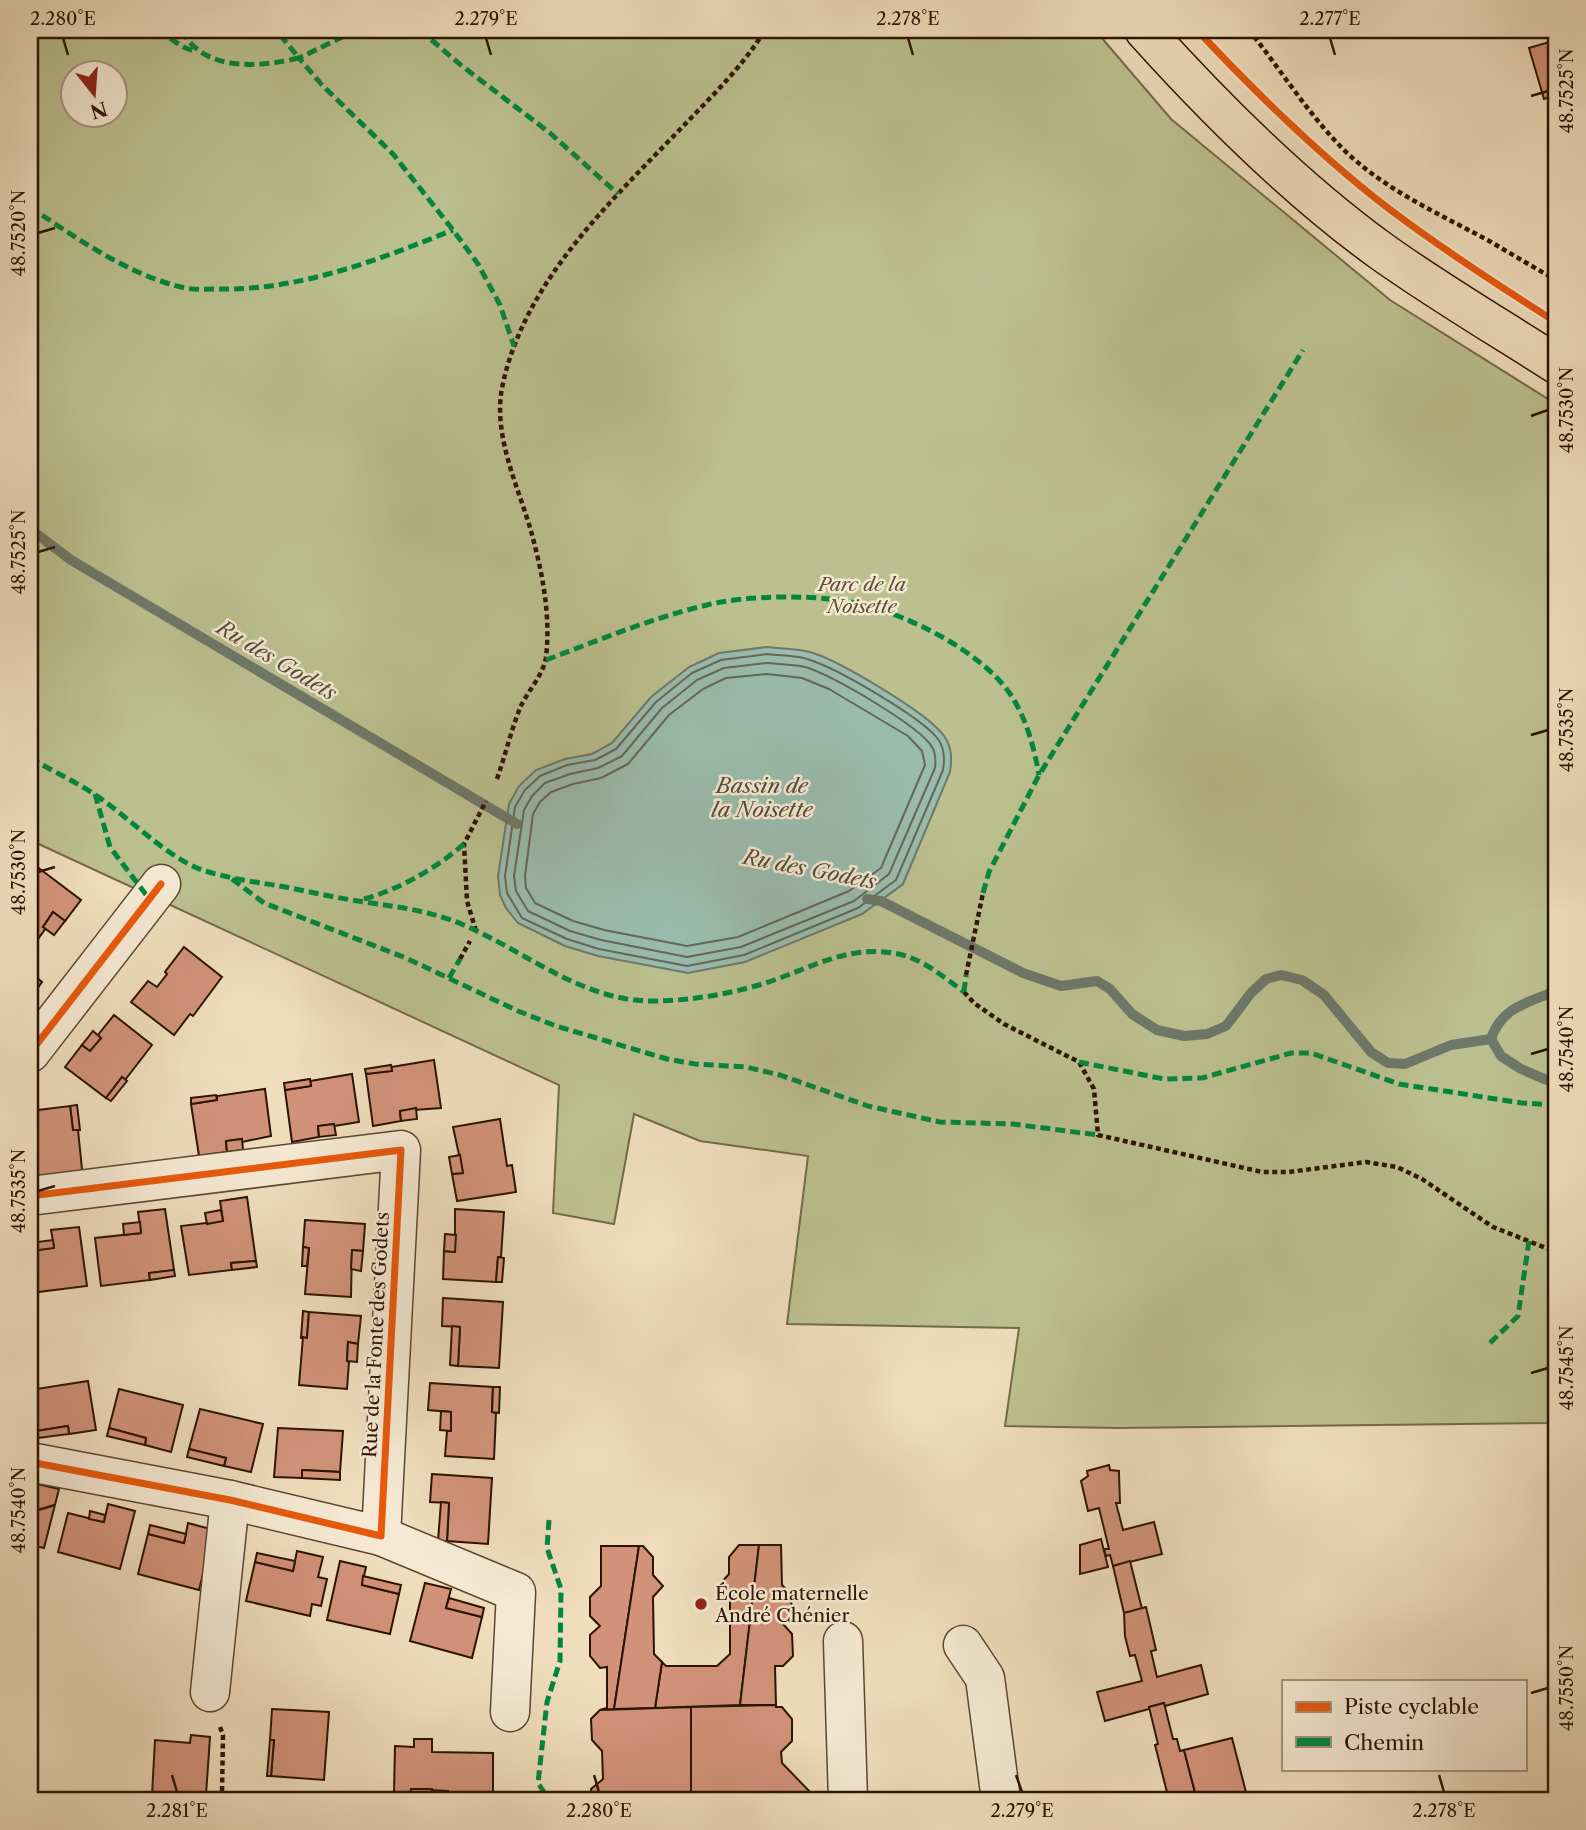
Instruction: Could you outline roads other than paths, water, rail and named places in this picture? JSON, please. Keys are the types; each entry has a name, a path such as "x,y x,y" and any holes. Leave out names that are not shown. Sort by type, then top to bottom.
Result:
{"main road":[{"path":"1144,30 1210,101 1282,170 1351,227 1392,258 1556,363"}],"street":[{"path":"30,1053 161,884"},
{"name":"Rue de la Fonte des Godets","path":"30,1196 401,1150 381,1536"},
{"path":"30,1462 230,1500 381,1536 516,1592 510,1712"},
{"path":"210,1692 230,1500"},
{"path":"843,1641 848,1800"},
{"path":"963,1645 985,1678 1002,1800"}],"water":[{"name":"Bassin de la Noisette","path":"767,647 805,651 841,665 902,701 935,726 947,740 951,753 950,772 903,884 862,914 745,962 688,973 598,956 565,946 518,923 500,895 498,876 509,804 519,786 536,770 565,759 592,754 612,743 651,697 689,667 719,653"}],"waterway":[{"name":"Ru des Godets","path":"30,529 71,560 517,824"},
{"name":"Ru des Godets","path":"867,899 881,901 1023,973 1061,986 1097,981 1110,989 1132,1014 1157,1030 1184,1036 1207,1034 1226,1026 1251,993 1266,979 1281,975 1302,980 1324,995 1371,1052 1388,1063 1405,1064 1451,1045 1491,1039 1501,1056 1521,1069 1556,1084"},
{"path":"1491,1039 1501,1020 1509,1013 1556,991"}],"place":[{"name":"École maternelle André Chénier","path":"701,1604"}],"park label":[{"name":"Parc de la Noisette","path":"862,595"}]}
